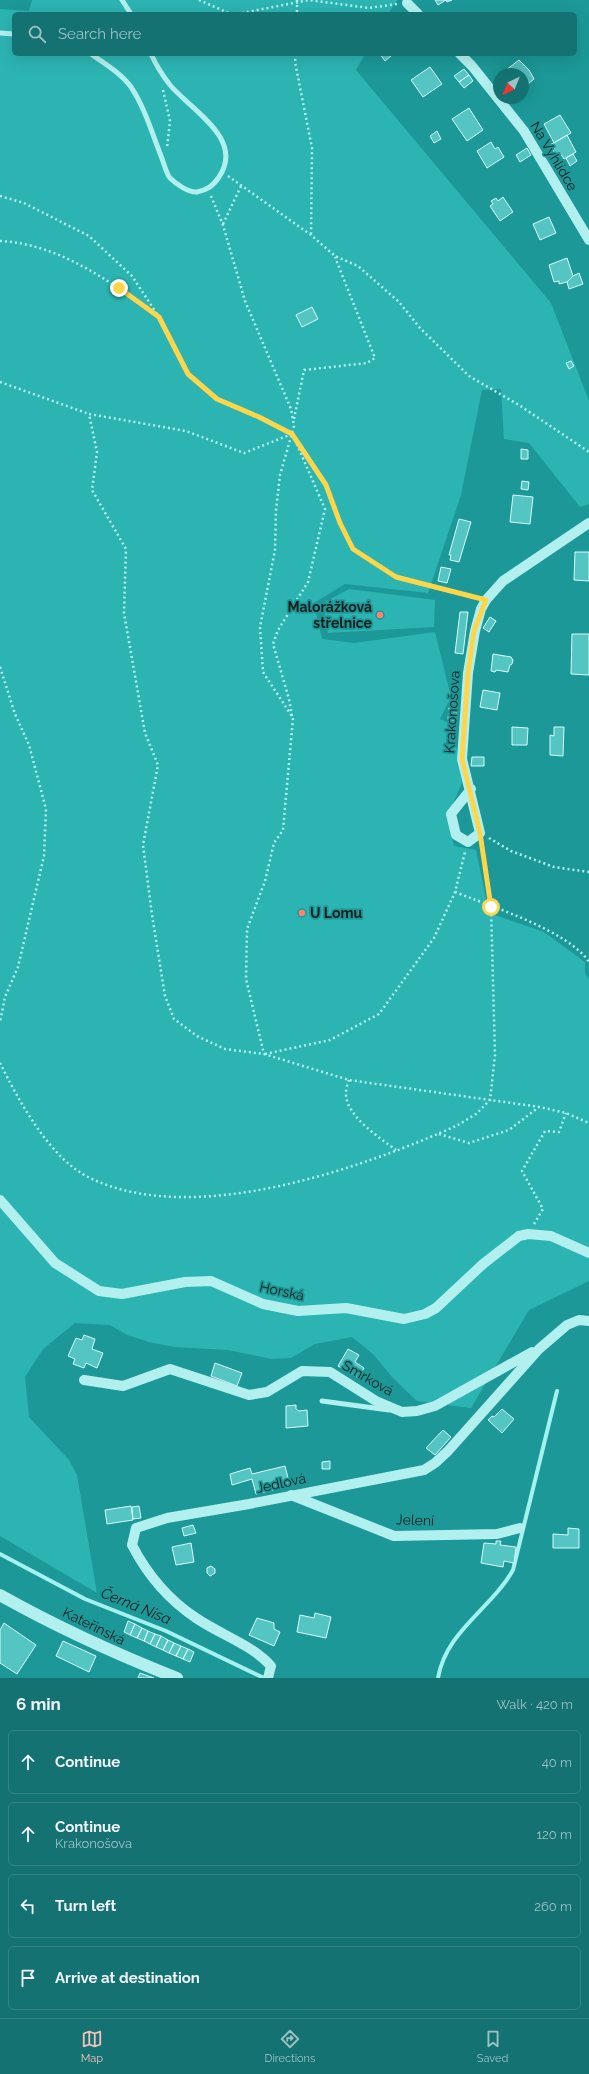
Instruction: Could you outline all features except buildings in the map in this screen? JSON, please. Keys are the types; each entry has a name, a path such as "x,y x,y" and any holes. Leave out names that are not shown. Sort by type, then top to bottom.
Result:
{"street":[{"path":"405,1 416,12"},
{"name":"Na Vyhlídce","path":"462,56 472,66 524,131 589,240"},
{"name":"Krakonošova","path":"480,833 471,789 462,759 468,673 474,631 486,600 503,581 589,524"},
{"path":"471,789 451,814 456,835 468,842 480,833"},
{"name":"Horská","path":"0,1200 55,1263 99,1291 122,1294 185,1282 211,1281 263,1304 298,1311 346,1308 404,1319 425,1314 436,1308 510,1241 519,1236 528,1234 551,1236 589,1253"},
{"name":"Jedlová","path":"268,1678 271,1666 260,1654 197,1618 174,1601 153,1578 132,1545 136,1528 167,1518 408,1474 429,1467 448,1451 539,1348 567,1325 579,1320 589,1320"},
{"name":"Smrková","path":"84,1380 123,1386 170,1369 249,1395 267,1392 302,1371 330,1372 365,1395 402,1412 417,1411 435,1406 539,1348"},
{"name":"Jelení","path":"291,1495 394,1536 497,1534 520,1528"},
{"name":"Kateřinská","path":"0,1595 116,1654 177,1678"}],"lane":[{"path":"122,0 130,12"},
{"path":"0,33 12,34"},
{"path":"94,56 130,85 140,103 170,178 183,188 195,192 208,188 222,173 226,156 224,143 217,132 171,85 157,66 152,56"},
{"path":"322,1401 402,1412"}],"path":[{"path":"199,0 227,12"},
{"path":"246,12 297,1 309,0 369,8 405,1"},
{"path":"297,1 297,12"},
{"path":"296,56 295,62 312,148 311,235"},
{"path":"162,88 170,121 169,138 164,164"},
{"path":"222,173 311,235 335,256 358,266 399,302 420,328 469,376 519,405 589,452"},
{"path":"223,225 241,186"},
{"path":"208,188 223,225 245,301 291,409 294,421"},
{"path":"0,196 24,203 89,236 132,276 159,317 188,374 217,399 259,417 292,434 326,485 340,523 353,549 396,577 486,600"},
{"path":"0,241 44,250 87,268 119,288 159,317"},
{"path":"293,718 264,672 260,627 275,550 280,475 292,434 304,370 367,363 375,358 335,256"},
{"path":"0,382 89,414 186,431 244,453 292,434"},
{"path":"89,414 97,452 92,490 126,549 124,613 145,733 158,765 143,845 165,996 174,1018 198,1036 225,1049 264,1054 349,1080 540,1107 566,1113 589,1123"},
{"path":"264,1054 246,979 247,929 265,881 274,843 283,830 293,718 273,644 278,630 308,582 325,509 292,434"},
{"path":"0,667 15,714 29,745 46,809 44,856 18,967 5,997 0,1022"},
{"path":"480,833 511,851 554,867 589,872"},
{"path":"0,1063 18,1100 61,1157 89,1178 128,1190 170,1198 224,1196 288,1184 339,1170 438,1134 476,1114 490,1100 495,1055 491,907 480,833"},
{"path":"264,1054 330,1040 379,1014 434,938 455,892 468,842"},
{"path":"455,892 548,930 569,943 585,956 589,962"},
{"path":"349,1080 345,1093 350,1108 368,1129 397,1150"},
{"path":"438,1134 469,1144 509,1130 540,1107"},
{"path":"528,1234 543,1209 522,1171 545,1131 559,1132 566,1113"}],"green space":[{"path":"32,0 397,0 389,12 12,12 12,56 364,56 356,70 551,303 589,401 589,504 580,507 529,443 504,439 501,389 482,390 461,495 428,593 345,584 314,603 322,639 354,643 435,632 451,697 440,719 453,725 462,783 447,817 454,846 476,850 489,913 544,932 585,962 585,973 589,979 589,1281 529,1310 471,1408 417,1401 392,1377 373,1354 352,1337 315,1344 291,1358 272,1359 228,1350 174,1347 149,1342 127,1335 110,1325 75,1323 43,1349 25,1377 29,1417 69,1460 77,1475 97,1593 0,1536 0,9 29,11"},
{"name":"Malorážková střelnice","path":"349,589 435,600 434,627 328,633 323,603"}],"waterway":[{"path":"438,1678 443,1661 459,1633 493,1597 513,1570 557,1391"},
{"name":"Černá Nisa","path":"0,1554 85,1599 166,1631 264,1678"}],"place":[{"name":"Malorážková střelnice","path":"380,615"},
{"name":"U Lomu","path":"302,913"}],"route":[{"path":"119,288 159,317 188,374 217,399 259,417 292,434 326,485 340,523 353,549 396,577 486,600 481,609 474,631 468,673 462,759 471,789 480,833 491,907"}]}
